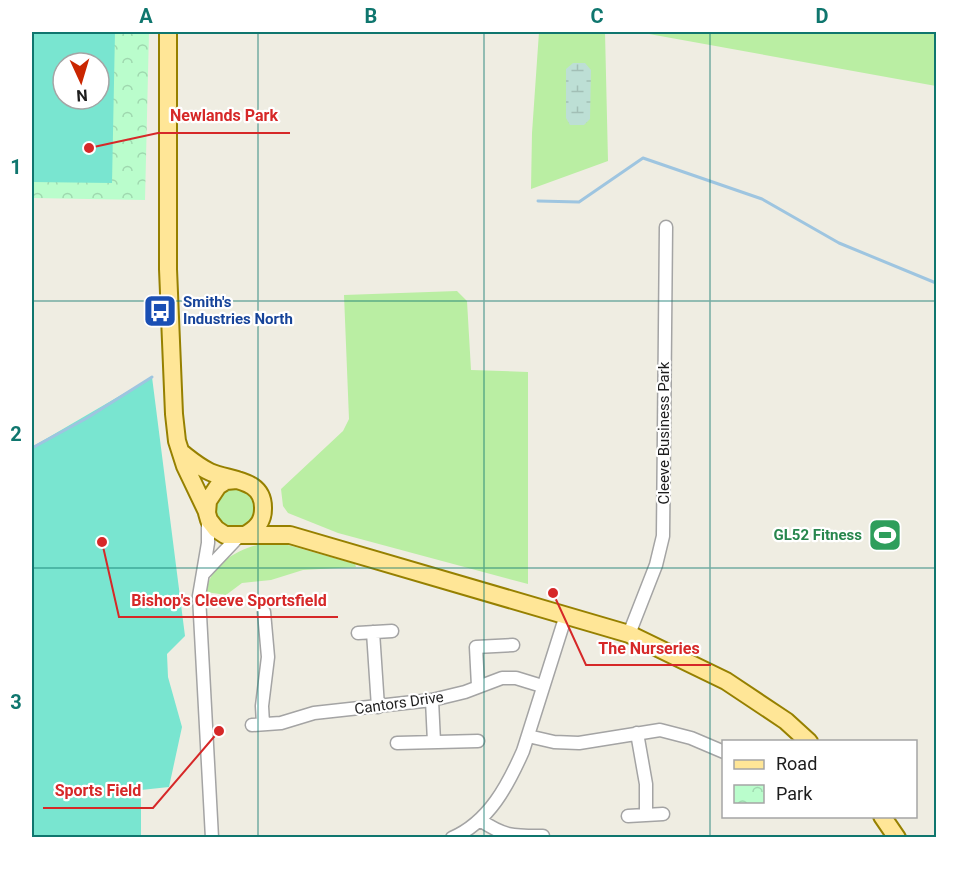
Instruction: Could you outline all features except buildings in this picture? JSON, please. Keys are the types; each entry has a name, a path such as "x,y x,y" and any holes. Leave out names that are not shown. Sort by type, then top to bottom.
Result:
{"main road":[{"path":"168,32 168,268 174,414 177,441 185,466 212,525 221,533 230,536 290,535 630,634 726,681 786,721 808,740"},
{"path":"182,453 209,472 249,483 256,489 263,505 290,535"},
{"path":"208,514 208,501 218,486 237,480"},
{"path":"242,536 259,524 263,514 263,505"},
{"path":"883,818 897,837"}],"street":[{"name":"Cleeve Business Park","path":"630,634 656,565 663,536 666,227"},
{"path":"208,514 208,543 200,588 200,604 212,837"},
{"path":"203,574 242,536"},
{"name":"Cantors Drive","path":"264,612 268,657 258,724 281,723 315,713 432,700 465,692 494,680 509,678 542,686"},
{"path":"452,837 480,820 510,779 523,751 566,615"},
{"path":"358,633 392,631"},
{"path":"373,632 378,707"},
{"path":"478,686 476,647 513,645"},
{"path":"432,700 434,742"},
{"path":"528,736 554,742 579,743 660,730 691,738 722,752"},
{"path":"638,733 646,784 646,815"},
{"path":"397,743 478,741"},
{"path":"628,816 663,814"},
{"path":"480,820 496,831 512,836 543,836"}],"green space":[{"path":"32,32 149,32 145,200 32,198"},
{"path":"539,32 605,32 608,161 531,189 532,133"},
{"path":"638,32 936,32 936,86"},
{"path":"573,63 585,63 591,70 590,119 584,125 570,125 566,118 566,69"},
{"path":"457,291 467,301 471,370 528,372 528,584 338,533 288,513 283,506 281,489 343,431 349,419 344,295"},
{"path":"236,488 244,489 250,494 255,500 255,516 250,522 244,527 236,528 228,527 222,522 217,516 216,508 217,500 222,494 228,489"},
{"path":"270,543 288,545 355,564 356,567 303,570 271,580 242,583 226,595 206,592 214,572 229,557 249,547"}],"shaded area":[{"path":"32,32 115,32 112,183 32,182"},
{"path":"152,377 185,636 167,654 168,677 182,727 169,787 141,790 141,837 32,837 32,447"}],"waterway":[{"path":"538,201 579,202 643,158 762,199 839,243 936,283"},
{"path":"32,448 87,418 152,377"}],"place":[{"name":"Newlands Park","path":"89,148"},
{"name":"Smith's Industries North","path":"160,311"},
{"name":"GL52 Fitness","path":"885,535"},
{"name":"Bishop's Cleeve Sportsfield","path":"102,542"},
{"name":"The Nurseries","path":"553,593"},
{"name":"Sports Field","path":"219,731"}]}
